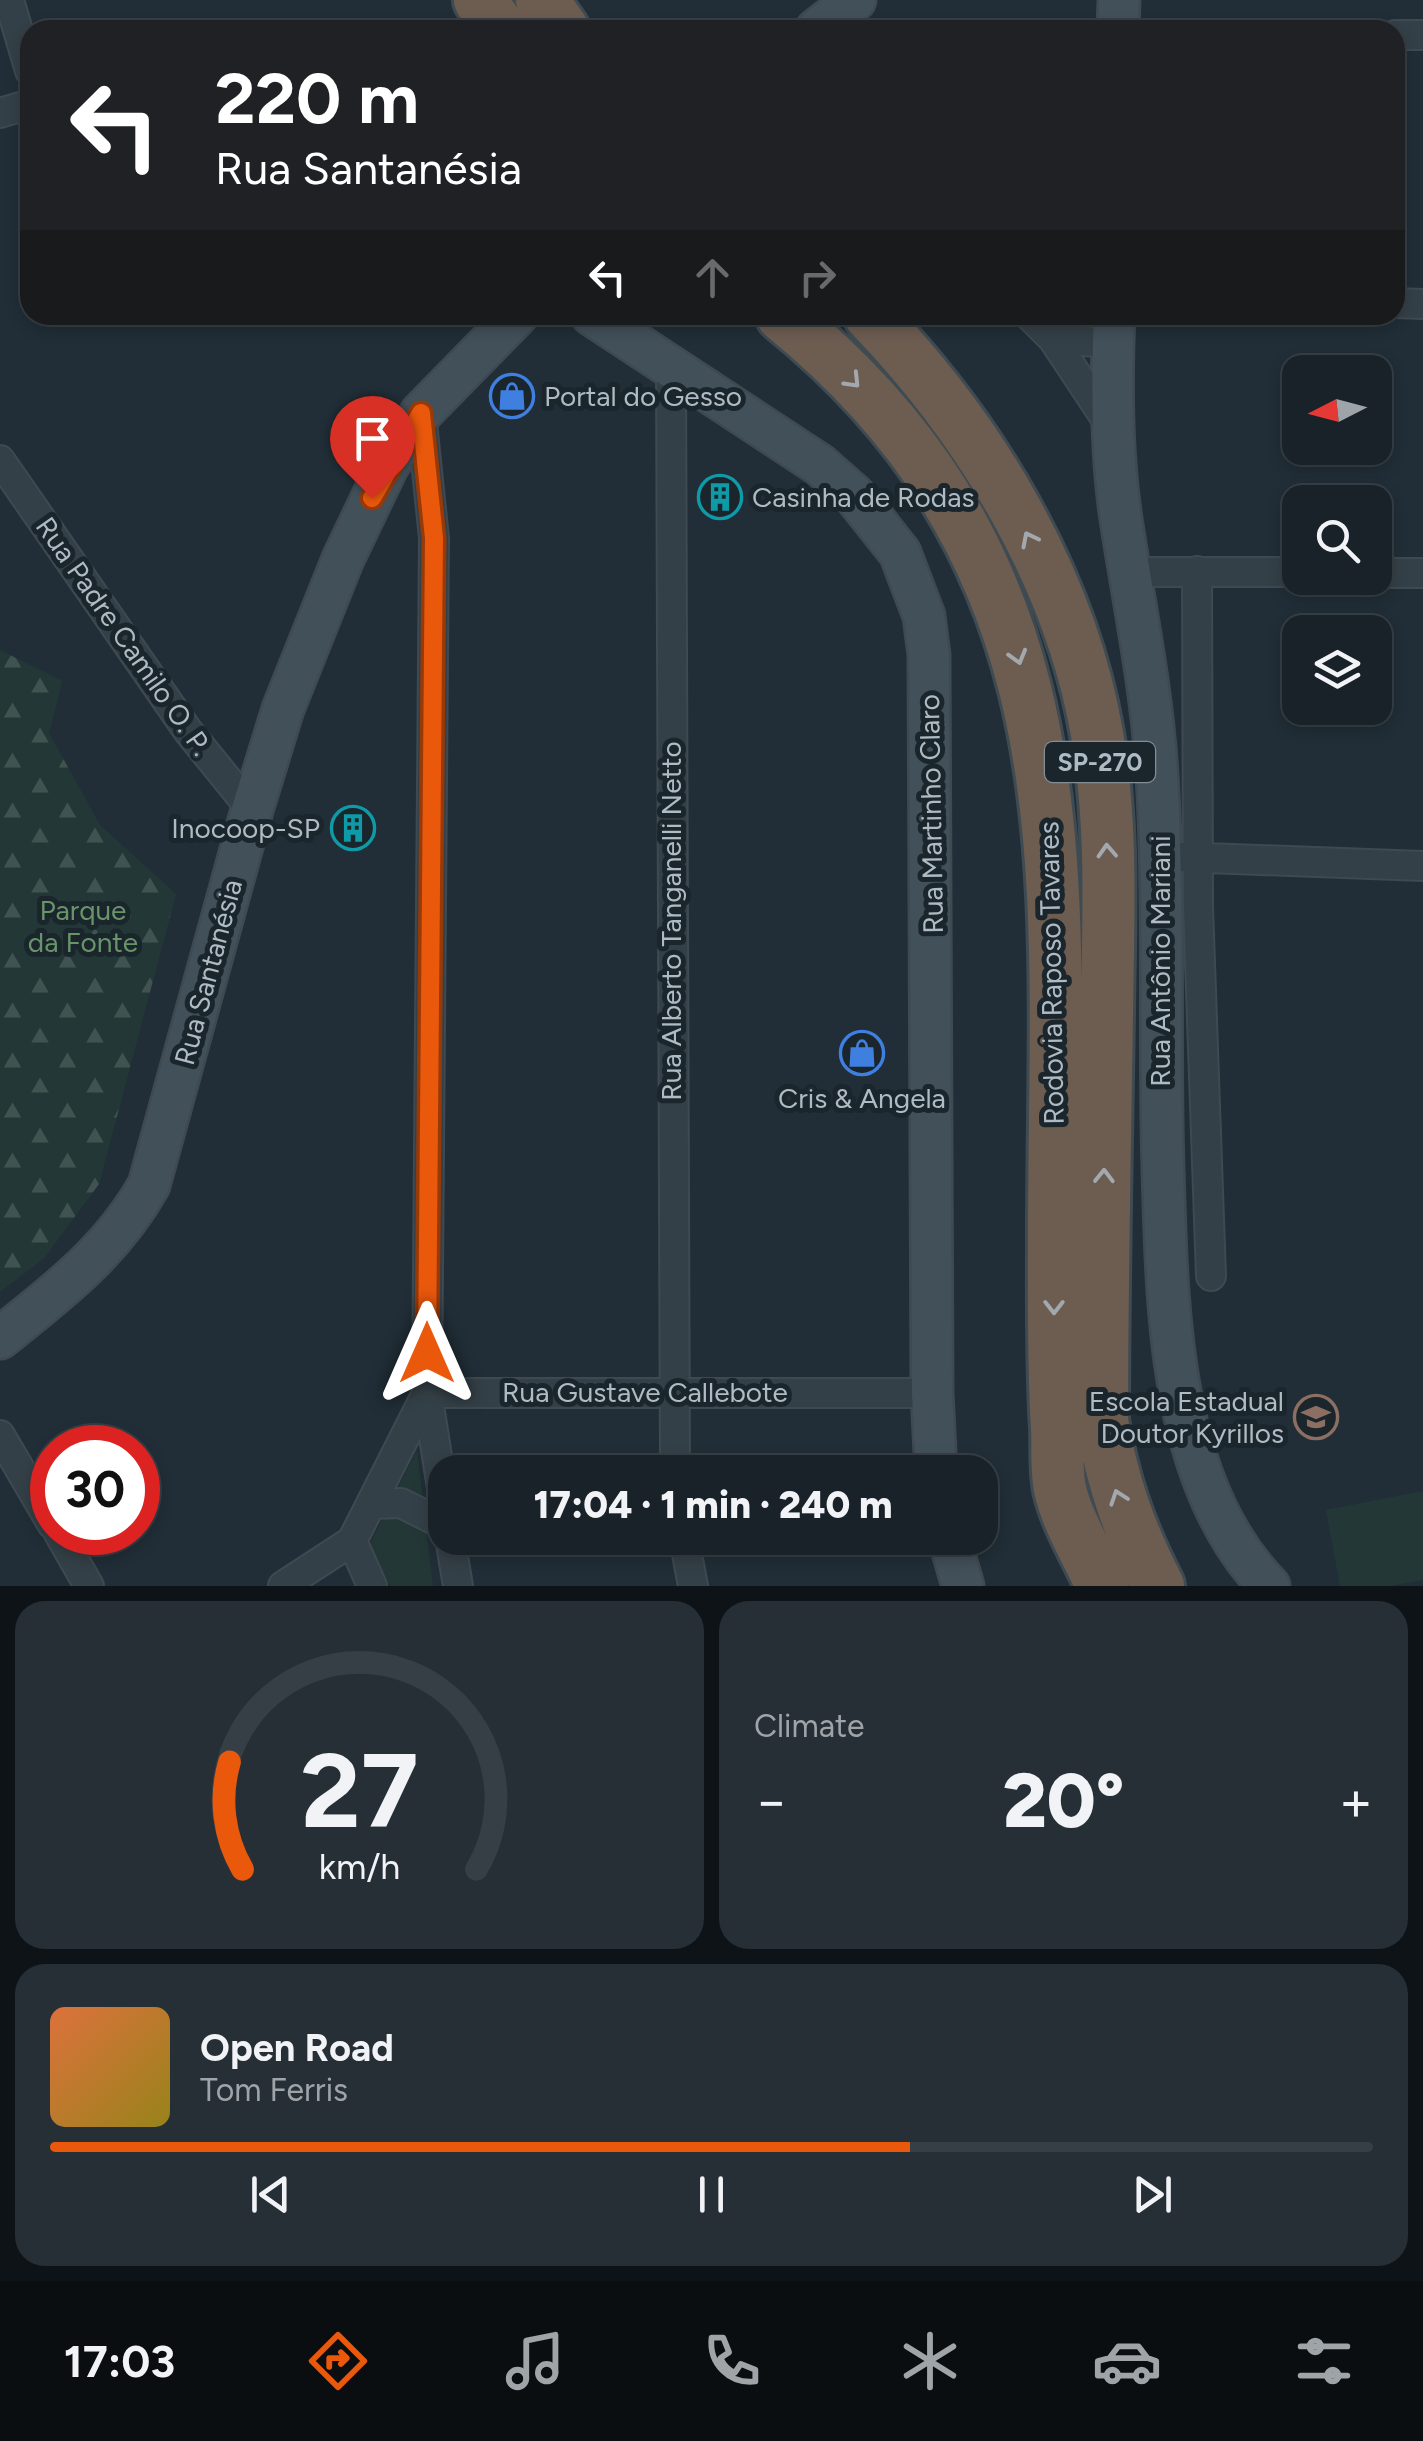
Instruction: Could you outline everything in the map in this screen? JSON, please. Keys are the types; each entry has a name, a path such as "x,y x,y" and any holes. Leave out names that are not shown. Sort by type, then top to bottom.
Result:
{"highway":[{"name":"Rodovia Raposo Tavares","path":"793,325 908,439 948,498 1008,622 1032,704 1046,789 1052,902 1054,1387 1060,1490 1102,1586"},
{"name":"Rodovia Raposo Tavares","path":"879,325 926,377 988,461 1035,548 1077,653 1097,734 1109,879 1102,1421 1112,1478 1132,1535 1158,1586"}],"street":[{"path":"10,0 20,36"},
{"path":"829,20 854,0"},
{"name":"Rua Santanésia","path":"0,1338 102,1252 130,1220 148,1185 252,810 284,709 342,559 387,467 421,413 507,325"},
{"name":"Rua Martinho Claro","path":"607,325 820,464 854,495 900,553 924,616 933,814 935,1455"},
{"path":"1039,325 1053,339 1112,428"},
{"path":"1053,339 1114,329"},
{"name":"Rua Antônio Mariani","path":"1114,329 1112,428 1157,771 1179,857 1210,1276"},
{"name":"Rua Alberto Tanganelli Netto","path":"672,370 671,1392 674,1455"},
{"path":"421,413 434,538 427,1393 437,1455"},
{"name":"Rua Padre Camilo O. P.","path":"0,460 188,731 252,810"},
{"name":"Rua Antônio Mariani","path":"1196,571 1161,1102 1167,1298 1174,1354 1198,1456 1216,1507 1236,1546 1269,1586"},
{"path":"1131,572 1282,572"},
{"path":"1392,573 1423,573"},
{"path":"1179,857 1423,866"},
{"path":"283,1586 352,1542 427,1393"},
{"name":"Rua Gustave Callebote","path":"427,1393 932,1393"},
{"path":"0,1436 30,1487"},
{"path":"371,1504 402,1502 428,1516"},
{"path":"352,1542 372,1586"},
{"path":"71,1555 89,1586"},
{"path":"453,1555 458,1586"},
{"path":"687,1555 693,1586"},
{"path":"954,1555 963,1586"}],"green space":[{"name":"Parque da Fonte","path":"0,650 62,681 49,733 100,825 176,894 99,1184 44,1258 0,1292"},
{"path":"417,1450 433,1586 390,1586 369,1546"},
{"path":"1423,1491 1423,1580 1390,1586 1340,1586 1326,1510"}],"place":[{"name":"Portal do Gesso","path":"512,396"},
{"name":"Casinha de Rodas","path":"720,497"},
{"name":"Inocoop-SP","path":"353,828"},
{"name":"Cris & Angela","path":"862,1053"},
{"name":"Escola Estadual Doutor Kyrillos","path":"1316,1417"}],"route":[{"path":"372,498 421,413 434,538 427,1353"}]}
